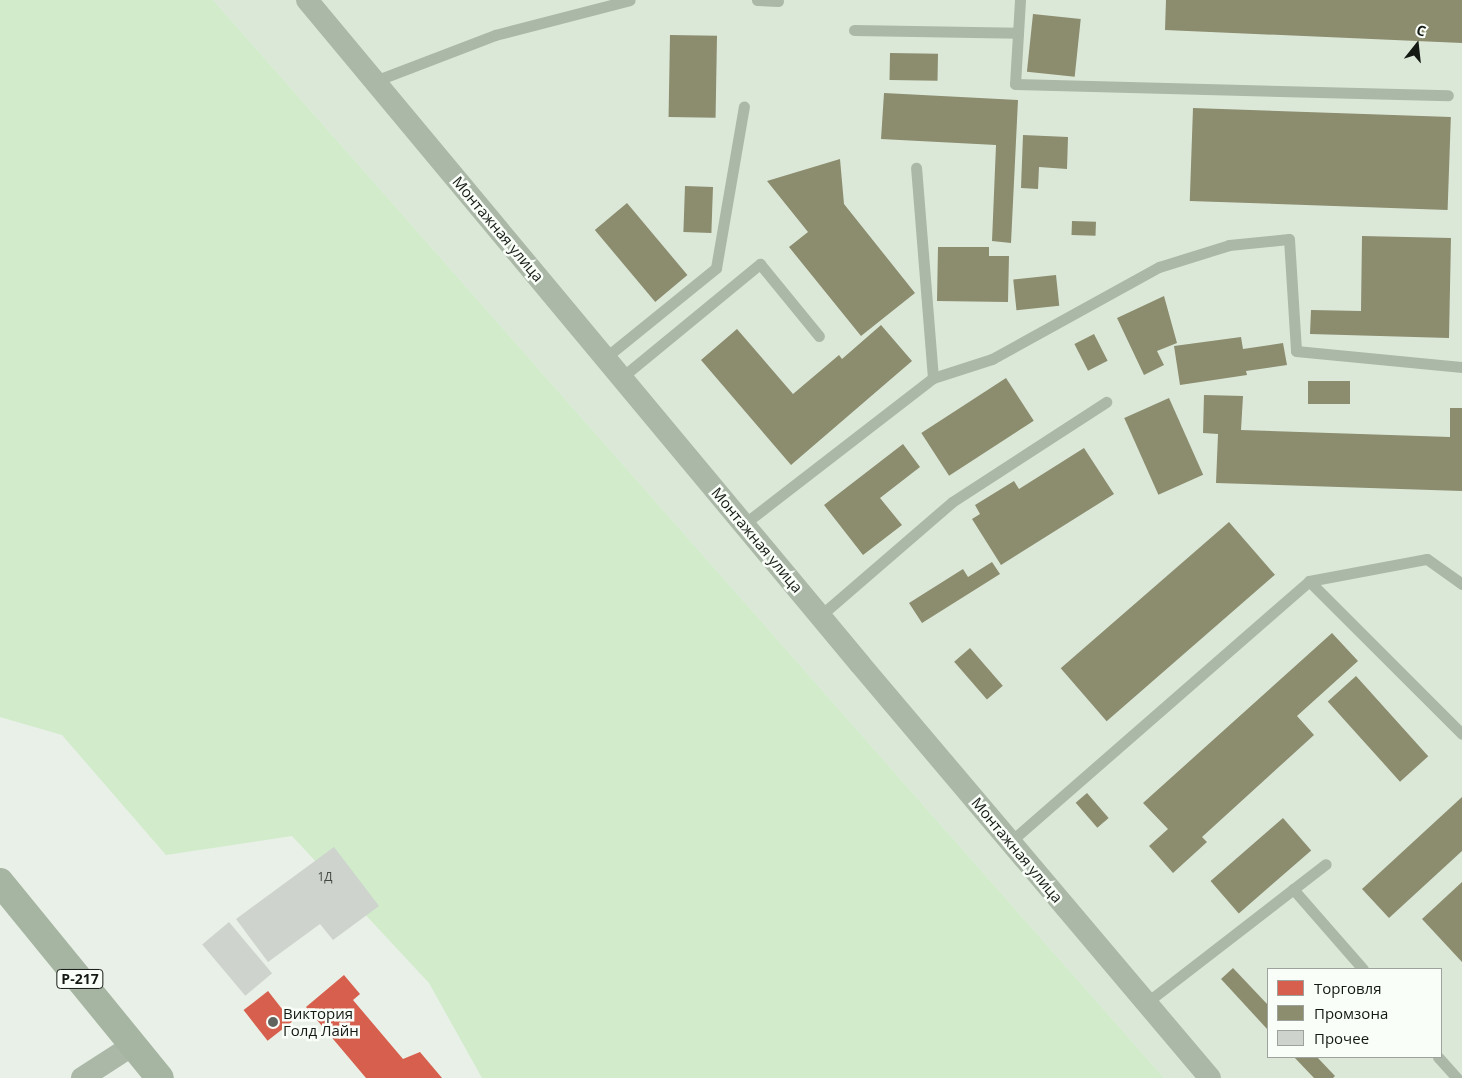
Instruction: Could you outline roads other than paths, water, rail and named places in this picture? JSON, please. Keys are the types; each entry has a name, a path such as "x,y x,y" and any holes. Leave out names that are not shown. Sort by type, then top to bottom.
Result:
{"highway":[{"name":"Р-217","path":"0,882 160,1078"}],"street":[{"name":"Монтажная улица","path":"307,0 820,616 1210,1078"},
{"path":"82,1078 133,1045"}],"lane":[{"path":"374,81 495,35 630,0"},
{"path":"757,0 778,1"},
{"path":"1020,0 1015,84 1448,95"},
{"path":"854,30 1018,33"},
{"path":"605,358 716,268 744,106"},
{"path":"916,168 933,378"},
{"path":"744,524 933,378 992,359 1159,267 1229,245 1289,239 1296,351 1462,367"},
{"path":"621,378 760,264 819,336"},
{"path":"820,616 952,502 1106,402"},
{"path":"1010,842 1309,582 1427,559 1462,584"},
{"path":"1309,582 1462,734"},
{"path":"1146,1003 1326,864"},
{"path":"1293,889 1361,968"},
{"path":"1439,1058 1457,1078"}],"place":[{"name":"Виктория Голд Лайн","path":"273,1022"}]}
